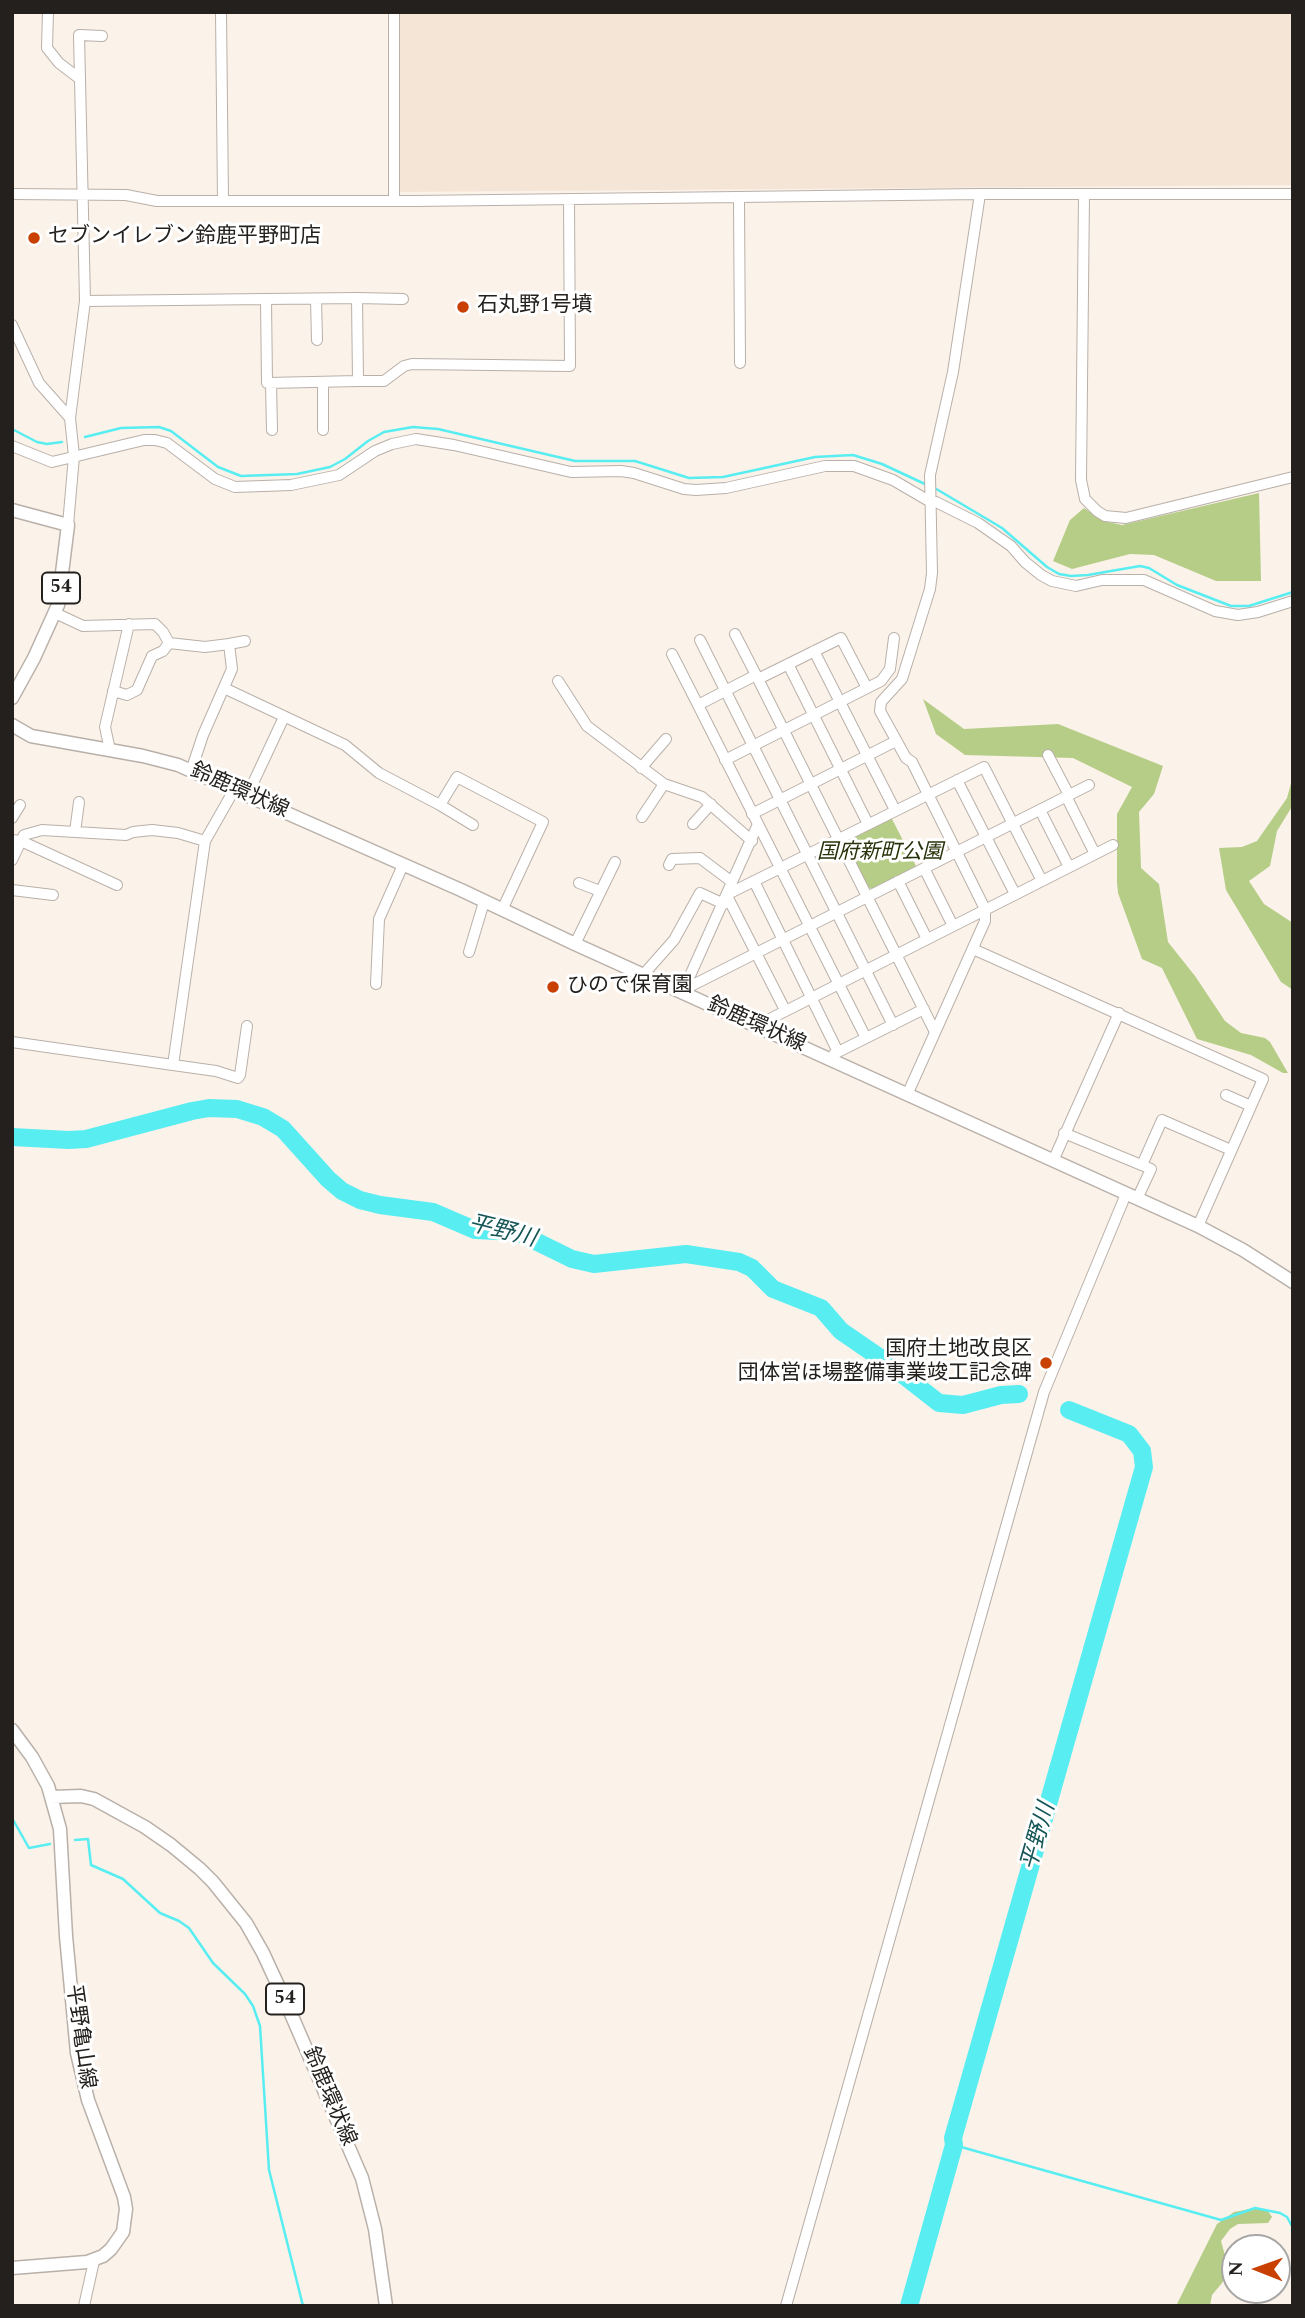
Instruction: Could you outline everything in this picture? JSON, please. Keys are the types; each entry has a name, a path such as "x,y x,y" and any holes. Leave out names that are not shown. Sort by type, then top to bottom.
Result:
{"main road":[{"path":"12,510 68,525"},
{"name":"54","path":"12,698 55,613 61,594 68,525"},
{"name":"鈴鹿環状線","path":"12,725 31,736 143,756 191,771 756,1026 833,1055 907,1094 1198,1226 1243,1250 1293,1282"},
{"path":"14,1738 40,1771 52,1797"},
{"name":"鈴鹿環状線","path":"52,1797 80,1796 94,1799 145,1827 207,1876 246,1923 264,1953 362,2178 375,2229 386,2306"},
{"name":"平野亀山線","path":"52,1797 60,1829 66,1936 77,2053 88,2100 126,2209 123,2232 118,2241 111,2249 90,2261"},
{"path":"12,2268 90,2261"}],"street":[{"path":"48,12 47,48 79,79"},
{"path":"221,12 223,201"},
{"path":"394,12 394,201"},
{"path":"68,525 74,456 70,418 85,301 79,35 102,36"},
{"path":"12,194 126,195 157,201 1293,194"},
{"path":"907,1094 985,921 985,909 912,762 906,758 881,717 881,702 902,679 930,589 930,475 953,372 980,194"},
{"path":"1084,195 1081,480 1086,499 1105,516 1126,518 1293,477"},
{"path":"738,198 740,363"},
{"path":"266,300 267,383 384,381 404,366 412,364 570,366 569,199"},
{"path":"357,298 358,381"},
{"path":"316,299 317,340"},
{"path":"85,301 403,299"},
{"path":"12,325 39,383 70,418"},
{"path":"323,382 323,430"},
{"path":"271,383 272,430"},
{"path":"12,446 52,462 144,440 155,440 167,443 225,484 235,487 291,485 340,475 375,451 416,439 443,442 571,472 634,473 684,489 696,490 726,488 825,466 854,466 893,480 978,523 1011,546 1033,569 1052,581 1076,586 1102,580 1144,580 1215,611 1238,615 1293,601"},
{"path":"55,613 83,626 155,624 169,643"},
{"path":"110,750 104,729 129,624"},
{"path":"736,634 935,1032"},
{"path":"698,705 841,638 867,688"},
{"path":"725,760 881,681 887,675 894,638"},
{"path":"169,643 205,648 246,640"},
{"path":"700,640 893,1025"},
{"path":"113,691 127,695 137,690 152,656 163,651 169,643"},
{"path":"191,771 203,735 232,669 229,644"},
{"path":"814,651 895,810"},
{"path":"672,654 866,1038"},
{"path":"788,664 869,824"},
{"path":"558,681 587,726 664,784 694,793 711,804 752,841"},
{"path":"224,688 345,745 379,773 473,825"},
{"path":"247,796 284,717"},
{"path":"641,768 666,739"},
{"path":"682,991 752,841 755,819 780,800 896,741"},
{"path":"1048,755 1095,854"},
{"path":"643,975 674,940 700,893 726,898 754,881 984,766 1042,880"},
{"path":"440,805 457,776 543,822 502,910"},
{"path":"957,779 1016,894"},
{"path":"642,817 664,784"},
{"path":"682,991 1089,785"},
{"path":"173,1065 205,841 234,790"},
{"path":"75,832 79,802"},
{"path":"692,824 711,804"},
{"path":"12,818 20,805"},
{"path":"1040,810 1069,867"},
{"path":"12,860 16,841 23,835 42,830 126,835 152,830 178,833 205,841"},
{"path":"16,841 117,885"},
{"path":"756,1026 1113,845"},
{"path":"669,865 672,859 700,858 732,882"},
{"path":"575,944 615,862"},
{"path":"376,984 379,919 403,865"},
{"path":"924,868 953,926"},
{"path":"754,881 812,997 833,1055 924,1009"},
{"path":"898,881 927,939"},
{"path":"579,883 600,891"},
{"path":"12,890 53,895"},
{"path":"726,898 785,1010"},
{"path":"468,952 484,902"},
{"path":"973,949 1263,1079 1198,1226"},
{"path":"1053,1161 1119,1013"},
{"path":"12,1042 216,1071 237,1078 240,1076 247,1026"},
{"path":"1226,1095 1251,1106"},
{"path":"1142,1165 1162,1120 1231,1150"},
{"path":"786,2306 1044,1392 1132,1197 1151,1169 1064,1133"},
{"path":"84,2306 90,2261"}],"shaded area":[{"path":"398,12 1293,12 1293,185 399,192"}],"green space":[{"path":"1259,493 1261,581 1216,581 1154,555 1130,554 1072,569 1053,561 1070,520 1084,508 1103,521 1122,525"},
{"path":"923,699 964,729 1058,724 1163,766 1154,794 1139,812 1141,868 1159,884 1168,942 1225,1021 1241,1033 1265,1038 1270,1042 1288,1073 1283,1073 1251,1055 1197,1039 1162,968 1142,959 1118,893 1117,882 1117,814 1132,787 1073,758 965,755 936,734"},
{"path":"1293,776 1293,805 1277,831 1270,866 1249,881 1264,904 1293,923 1293,990 1281,982 1226,890 1219,848 1242,847 1257,841 1287,798"},
{"name":"国府新町公園","path":"891,817 916,866 873,889 868,887 845,841 847,837"},
{"path":"1255,2208 1268,2211 1272,2217 1268,2223 1238,2224 1226,2234 1221,2234 1221,2284 1212,2295 1210,2306 1176,2306 1217,2224 1234,2212"}],"waterway":[{"path":"85,437 121,428 159,427 171,431 218,467 241,476 297,474 330,467 384,432 413,427 438,429 575,461 635,461 689,478 723,477 815,457 853,455 882,464 927,485"},
{"path":"12,429 37,442 62,442"},
{"path":"933,487 1002,528 1059,574 1088,575 1140,566 1149,568 1177,585 1231,606 1249,606 1293,592"},
{"name":"平野川","path":"12,1137 86,1139 192,1111 209,1108 237,1109 263,1117 283,1129 328,1179 342,1191 360,1200 433,1212 475,1230 517,1232 572,1259 594,1264 686,1254 739,1262 752,1268 773,1289 821,1308 841,1331 939,1403 963,1405 1001,1395 1019,1394"},
{"name":"平野川","path":"909,2306 954,2145 953,2138 1144,1467 1142,1451 1129,1434 1069,1410"},
{"path":"12,1818 29,1848 50,1844"},
{"path":"75,1840 88,1839 91,1865 123,1879 160,1913 189,1928 213,1963 245,1994 253,2006 260,2026 269,2170 303,2306"},
{"path":"954,2145 1221,2220 1255,2208 1280,2213 1287,2217 1293,2228"}],"place":[{"name":"セブンイレブン鈴鹿平野町店","path":"34,238"},
{"name":"石丸野1号墳","path":"463,307"},
{"name":"ひので保育園","path":"553,987"},
{"name":"国府土地改良区 団体営ほ場整備事業竣工記念碑","path":"1046,1363"}]}
